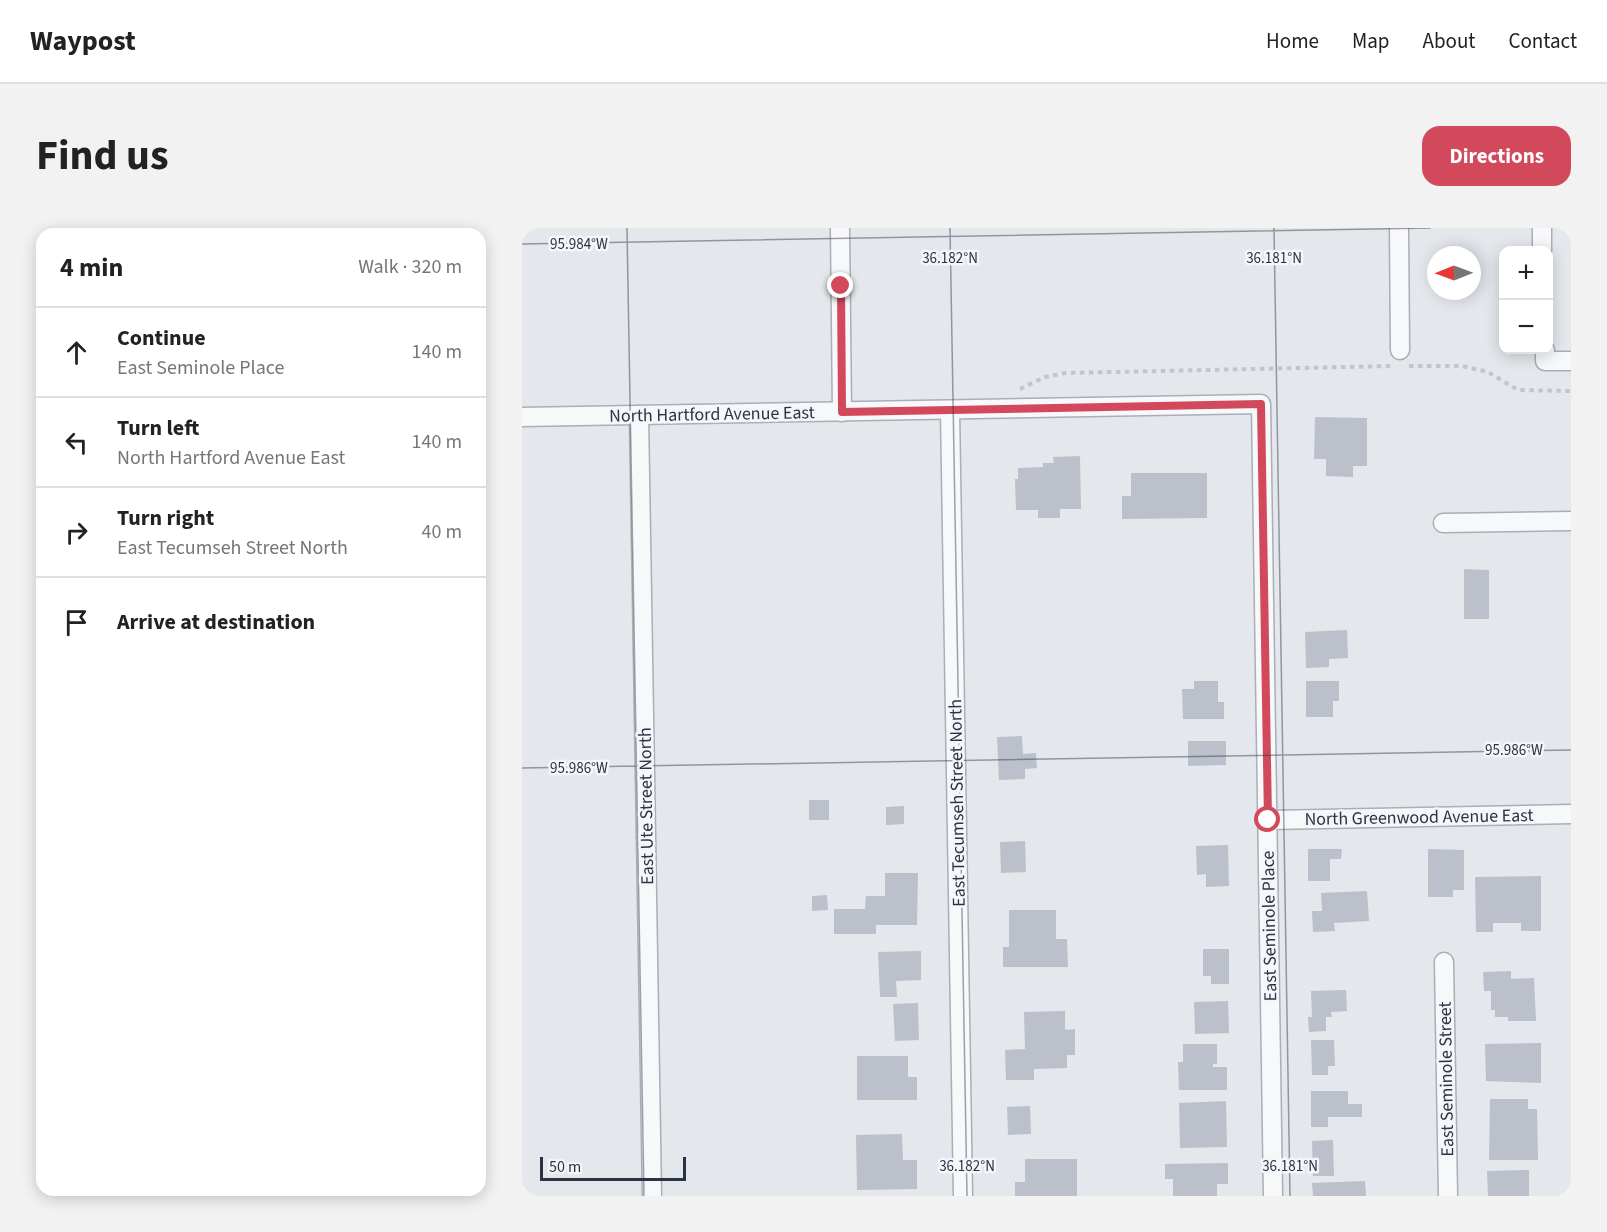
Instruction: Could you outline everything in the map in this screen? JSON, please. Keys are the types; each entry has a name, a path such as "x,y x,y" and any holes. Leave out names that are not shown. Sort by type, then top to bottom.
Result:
{"street":[{"path":"840,228 842,412"},
{"path":"1399,228 1401,361"},
{"path":"1542,228 1542,246"},
{"path":"1545,355 1571,361"},
{"name":"North Hartford Avenue East","path":"522,417 1261,404"},
{"name":"East Seminole Place","path":"1261,404 1273,1196"},
{"name":"East Tecumseh Street North","path":"950,410 963,1196"},
{"name":"East Ute Street North","path":"639,415 652,1196"},
{"path":"1443,524 1571,521"},
{"name":"North Greenwood Avenue East","path":"1268,820 1571,814"},
{"name":"East Seminole Street","path":"1444,962 1448,1196"}],"path":[{"path":"1016,392 1045,377 1065,373 1401,361 1462,366 1488,372 1518,390 1571,391"}],"building":[{"path":"1315,417 1367,418 1367,466 1353,466 1353,477 1326,476 1326,459 1314,459"},
{"path":"1080,456 1081,509 1060,509 1060,518 1038,518 1038,510 1016,510 1015,479 1018,479 1018,468 1043,467 1043,463 1054,463 1053,457"},
{"path":"1131,473 1207,473 1207,518 1122,519 1122,496 1131,496"},
{"path":"1464,569 1489,570 1489,619 1464,619"},
{"path":"1347,630 1348,658 1329,659 1329,667 1306,668 1305,632"},
{"path":"1194,681 1218,681 1218,702 1224,702 1224,719 1183,719 1182,689 1194,689"},
{"path":"1306,681 1339,681 1339,701 1333,701 1333,717 1306,717"},
{"path":"1022,736 1023,754 1036,753 1037,768 1025,769 1025,779 999,780 997,737"},
{"path":"1188,741 1226,741 1226,765 1188,766"},
{"path":"809,800 829,800 829,820 809,820"},
{"path":"904,806 904,824 886,825 886,807"},
{"path":"1025,841 1026,872 1001,873 1000,842"},
{"path":"1228,845 1229,886 1206,887 1206,874 1197,875 1196,846"},
{"path":"1308,849 1342,849 1341,859 1330,859 1330,881 1308,881"},
{"path":"1428,849 1464,850 1464,890 1453,890 1453,897 1428,897"},
{"path":"885,873 918,873 917,925 876,925 876,934 834,934 834,909 865,909 866,896 885,896"},
{"path":"1541,876 1541,931 1521,931 1521,923 1493,923 1493,932 1476,932 1475,877"},
{"path":"1367,891 1369,921 1334,923 1335,931 1313,932 1312,911 1322,911 1321,893"},
{"path":"827,895 828,910 812,911 812,896"},
{"path":"1009,910 1056,910 1056,939 1067,939 1068,967 1003,967 1003,947 1009,947"},
{"path":"1203,949 1229,949 1229,984 1211,984 1211,976 1203,976"},
{"path":"921,951 921,980 896,981 897,997 880,997 878,952"},
{"path":"1511,971 1511,979 1534,978 1536,1021 1508,1021 1508,1017 1495,1017 1495,1010 1491,1010 1491,991 1484,991 1483,972"},
{"path":"1346,990 1347,1011 1331,1012 1332,1017 1326,1017 1326,1031 1309,1032 1308,1017 1312,1017 1311,991"},
{"path":"1228,1001 1229,1033 1195,1034 1194,1002"},
{"path":"918,1003 919,1040 895,1041 893,1004"},
{"path":"1065,1011 1065,1030 1075,1029 1075,1055 1067,1055 1067,1068 1034,1069 1034,1080 1006,1080 1005,1050 1025,1049 1024,1012"},
{"path":"1311,1040 1334,1040 1335,1066 1328,1066 1328,1075 1312,1075"},
{"path":"1541,1043 1541,1083 1486,1081 1485,1044"},
{"path":"1183,1044 1217,1044 1217,1064 1213,1064 1213,1067 1227,1067 1227,1090 1179,1090 1178,1062 1183,1062"},
{"path":"857,1056 908,1056 908,1077 917,1077 917,1100 857,1100"},
{"path":"1311,1091 1348,1091 1348,1104 1362,1104 1362,1117 1328,1117 1328,1127 1311,1127"},
{"path":"1490,1099 1528,1099 1528,1109 1537,1109 1538,1160 1489,1160"},
{"path":"1226,1101 1227,1147 1180,1148 1179,1103"},
{"path":"1030,1106 1031,1134 1008,1135 1007,1107"},
{"path":"902,1134 903,1160 917,1160 917,1189 857,1190 856,1135"},
{"path":"1333,1140 1334,1176 1313,1176 1312,1141"},
{"path":"1025,1159 1077,1159 1077,1196 1015,1196 1015,1182 1025,1182"},
{"path":"1228,1163 1228,1184 1217,1184 1217,1196 1173,1196 1173,1179 1165,1179 1165,1164"},
{"path":"1529,1170 1529,1196 1488,1196 1487,1171"},
{"path":"1365,1181 1366,1196 1313,1196 1312,1183"}],"route":[{"path":"841,286 842,412 1261,404 1268,820"}]}
